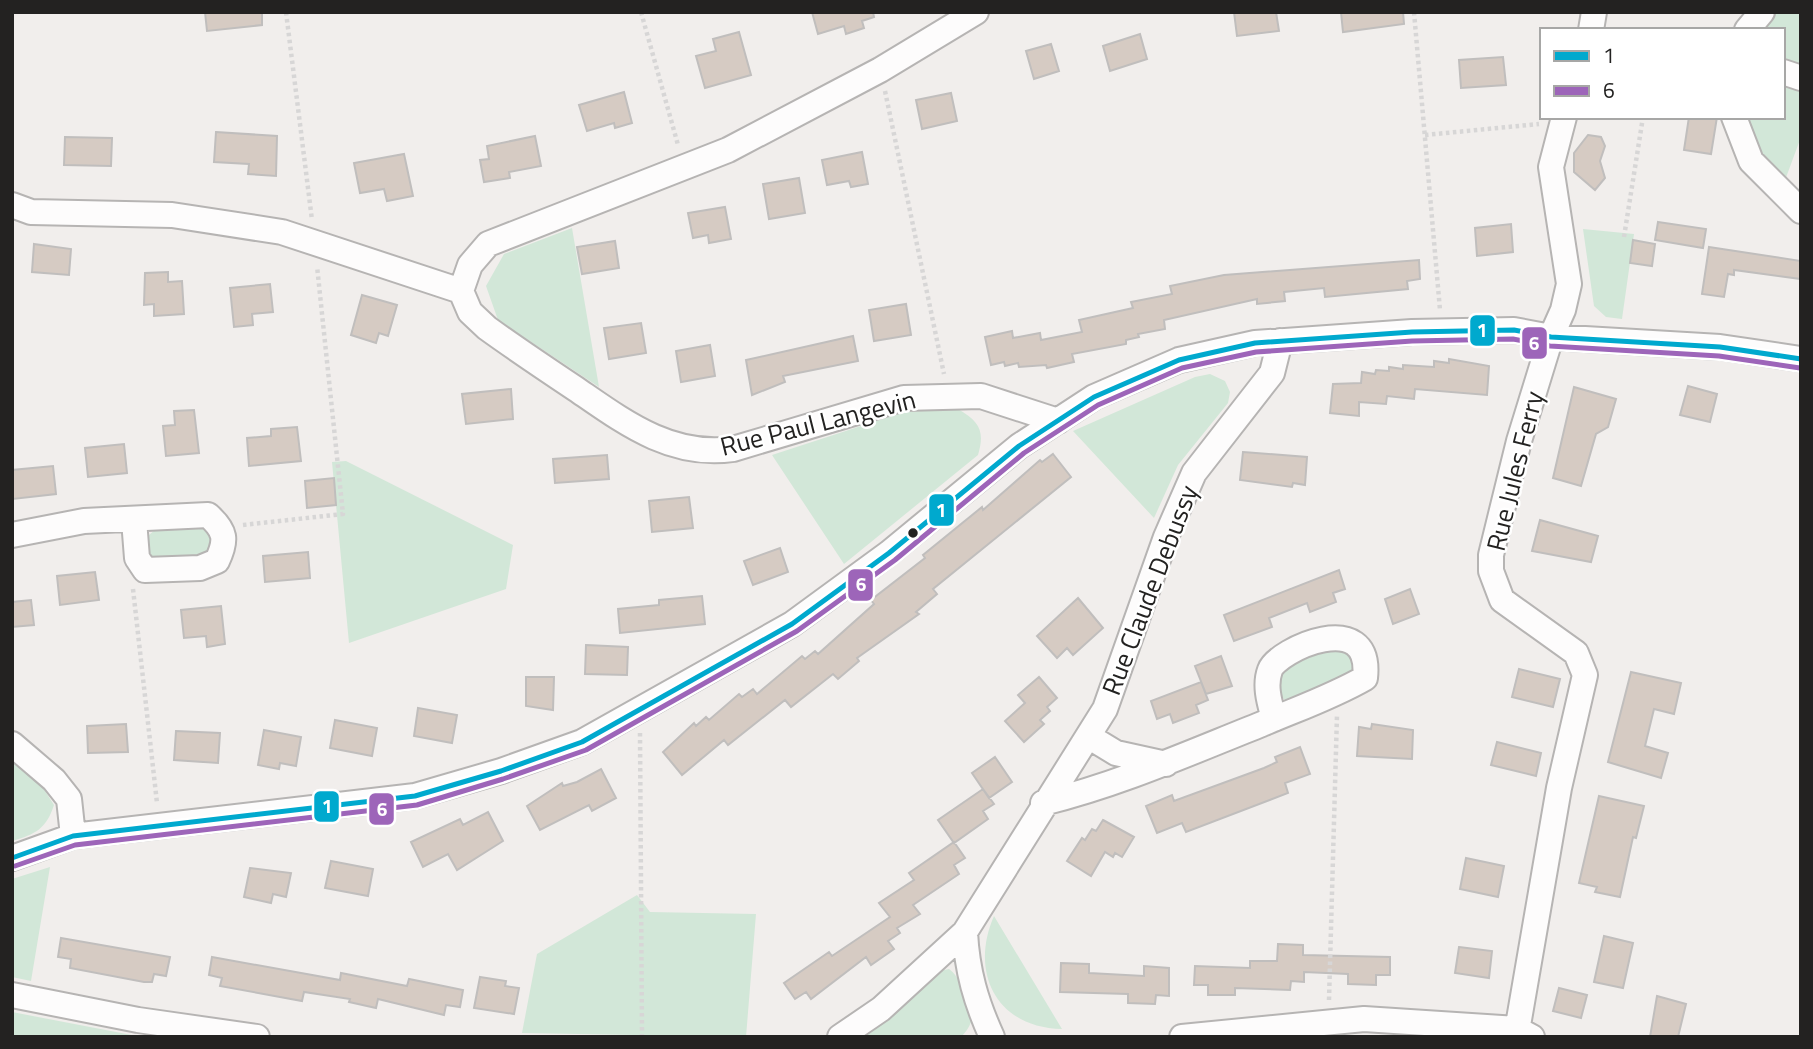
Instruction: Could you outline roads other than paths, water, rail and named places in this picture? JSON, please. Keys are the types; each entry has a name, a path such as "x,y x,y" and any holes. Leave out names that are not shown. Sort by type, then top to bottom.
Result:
{"street":[{"path":"12,205 30,212 172,215 282,232 316,248 461,291 470,265 488,244 728,150 880,70 976,12"},
{"path":"1749,28 1762,12"},
{"path":"1735,119 1751,161 1801,211"},
{"name":"Rue Jules Ferry","path":"1522,1034 1559,788 1584,683 1584,668 1576,653 1502,600 1491,571 1491,555 1519,441 1551,337 1563,310 1569,284 1551,167 1564,120"},
{"name":"Rue Paul Langevin","path":"461,291 470,312 487,328 645,435 683,447 716,452 733,449 904,398 981,396 1058,421"},
{"path":"12,858 73,836 160,828 415,796 501,771 582,742 792,624 889,553 1019,446 1094,397 1179,360 1255,343 1514,330 1551,337 1720,348 1801,359"},
{"name":"Rue Claude Debussy","path":"840,1037 881,1009 965,932 1105,709 1166,537 1194,473 1272,373 1280,341"},
{"path":"12,535 84,521 208,515 222,527 225,537 217,561 200,568 145,570 136,558 134,520"},
{"path":"1044,803 1094,790 1166,765 1338,694 1365,678 1367,663 1360,646 1346,638 1328,638 1278,657 1270,669 1267,688 1274,719"},
{"path":"1088,736 1116,753 1166,765"},
{"path":"12,744 54,780 69,799 73,836"},
{"path":"965,932 967,965 975,1001 992,1037"},
{"path":"12,995 138,1020 257,1037"},
{"path":"1182,1037 1364,1019 1522,1034"}]}
